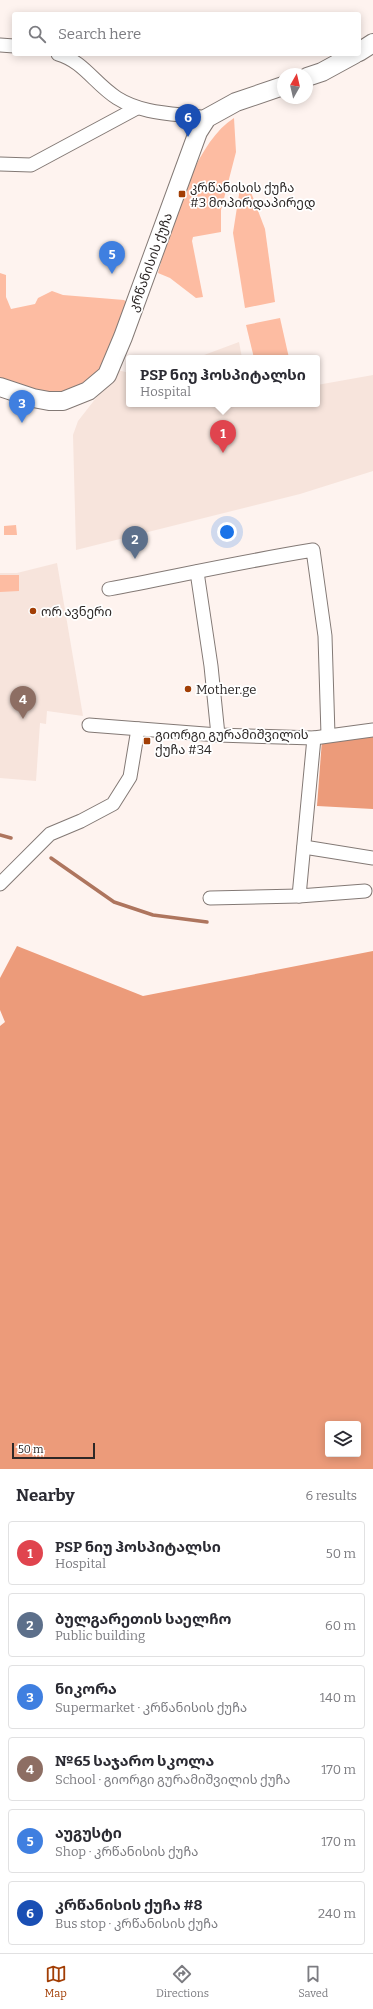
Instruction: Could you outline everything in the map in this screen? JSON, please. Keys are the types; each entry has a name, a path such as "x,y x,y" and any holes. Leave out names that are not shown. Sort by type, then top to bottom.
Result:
{"street":[{"path":"361,51 373,43"},
{"path":"0,45 12,46"},
{"path":"66,56 81,64 103,88 118,99 137,108 152,112 207,118 236,102 277,88"},
{"path":"313,75 322,72 351,56"},
{"path":"0,164 32,165 137,108"},
{"name":"კრწანისის ქუჩა","path":"0,387 33,398 49,401 62,401 88,391 107,375 123,337 198,132 207,118"},
{"path":"109,589 197,572 248,560 313,550 325,636 328,735"},
{"path":"197,572 211,666 218,734"},
{"path":"89,725 218,734 314,738 373,730"},
{"path":"0,884 50,834 81,821 113,804 130,777 138,729"},
{"path":"299,896 314,738"},
{"path":"304,847 373,858"},
{"path":"210,898 299,896 365,891"}],"shaded area":[{"path":"234,118 236,152 221,210 221,232 193,237 192,241 203,297 196,298 170,278 158,273 169,233 196,166 207,146 220,130"},
{"path":"249,187 265,229 275,302 245,308 233,233 240,188"},
{"path":"0,273 6,275 6,297 11,309 35,304 38,298 52,291 63,295 124,300 128,303 103,367 94,377 66,392 39,394 0,379"},
{"path":"280,318 288,355 253,355 246,325"},
{"path":"239,342 241,355 204,355"},
{"path":"118,370 126,372 126,407 320,407 320,384 373,375 373,471 300,494 76,550 73,435 78,421"},
{"path":"16,525 17,535 4,535 4,526"},
{"path":"57,563 83,716 47,711 46,724 40,723 36,781 0,778 0,573 17,573"},
{"path":"0,575 19,575 19,591 0,592"},
{"path":"373,735 373,809 317,806 322,740"},
{"path":"17,946 143,996 373,951 373,1469 0,1469 0,1026 5,1022 0,1010 0,978"}],"waterway":[{"path":"0,835 11,838"},
{"path":"51,858 114,902 153,915 207,922"}],"place":[{"name":"კრწანისის ქუჩა #8","path":"188,137"},
{"name":"კრწანისის ქუჩა #3 მოპირდაპირედ","path":"182,194"},
{"name":"აუგუსტი","path":"112,274"},
{"name":"ნიკორა","path":"22,423"},
{"name":"PSP ნიუ ჰოსპიტალსი","path":"223,453"},
{"name":"ბულგარეთის საელჩო","path":"135,559"},
{"name":"ორ ავნერი","path":"33,611"},
{"name":"Mother.ge","path":"188,689"},
{"name":"№65 საჯარო სკოლა","path":"23,719"},
{"name":"გიორგი გურამიშვილის ქუჩა #34","path":"147,741"}]}
